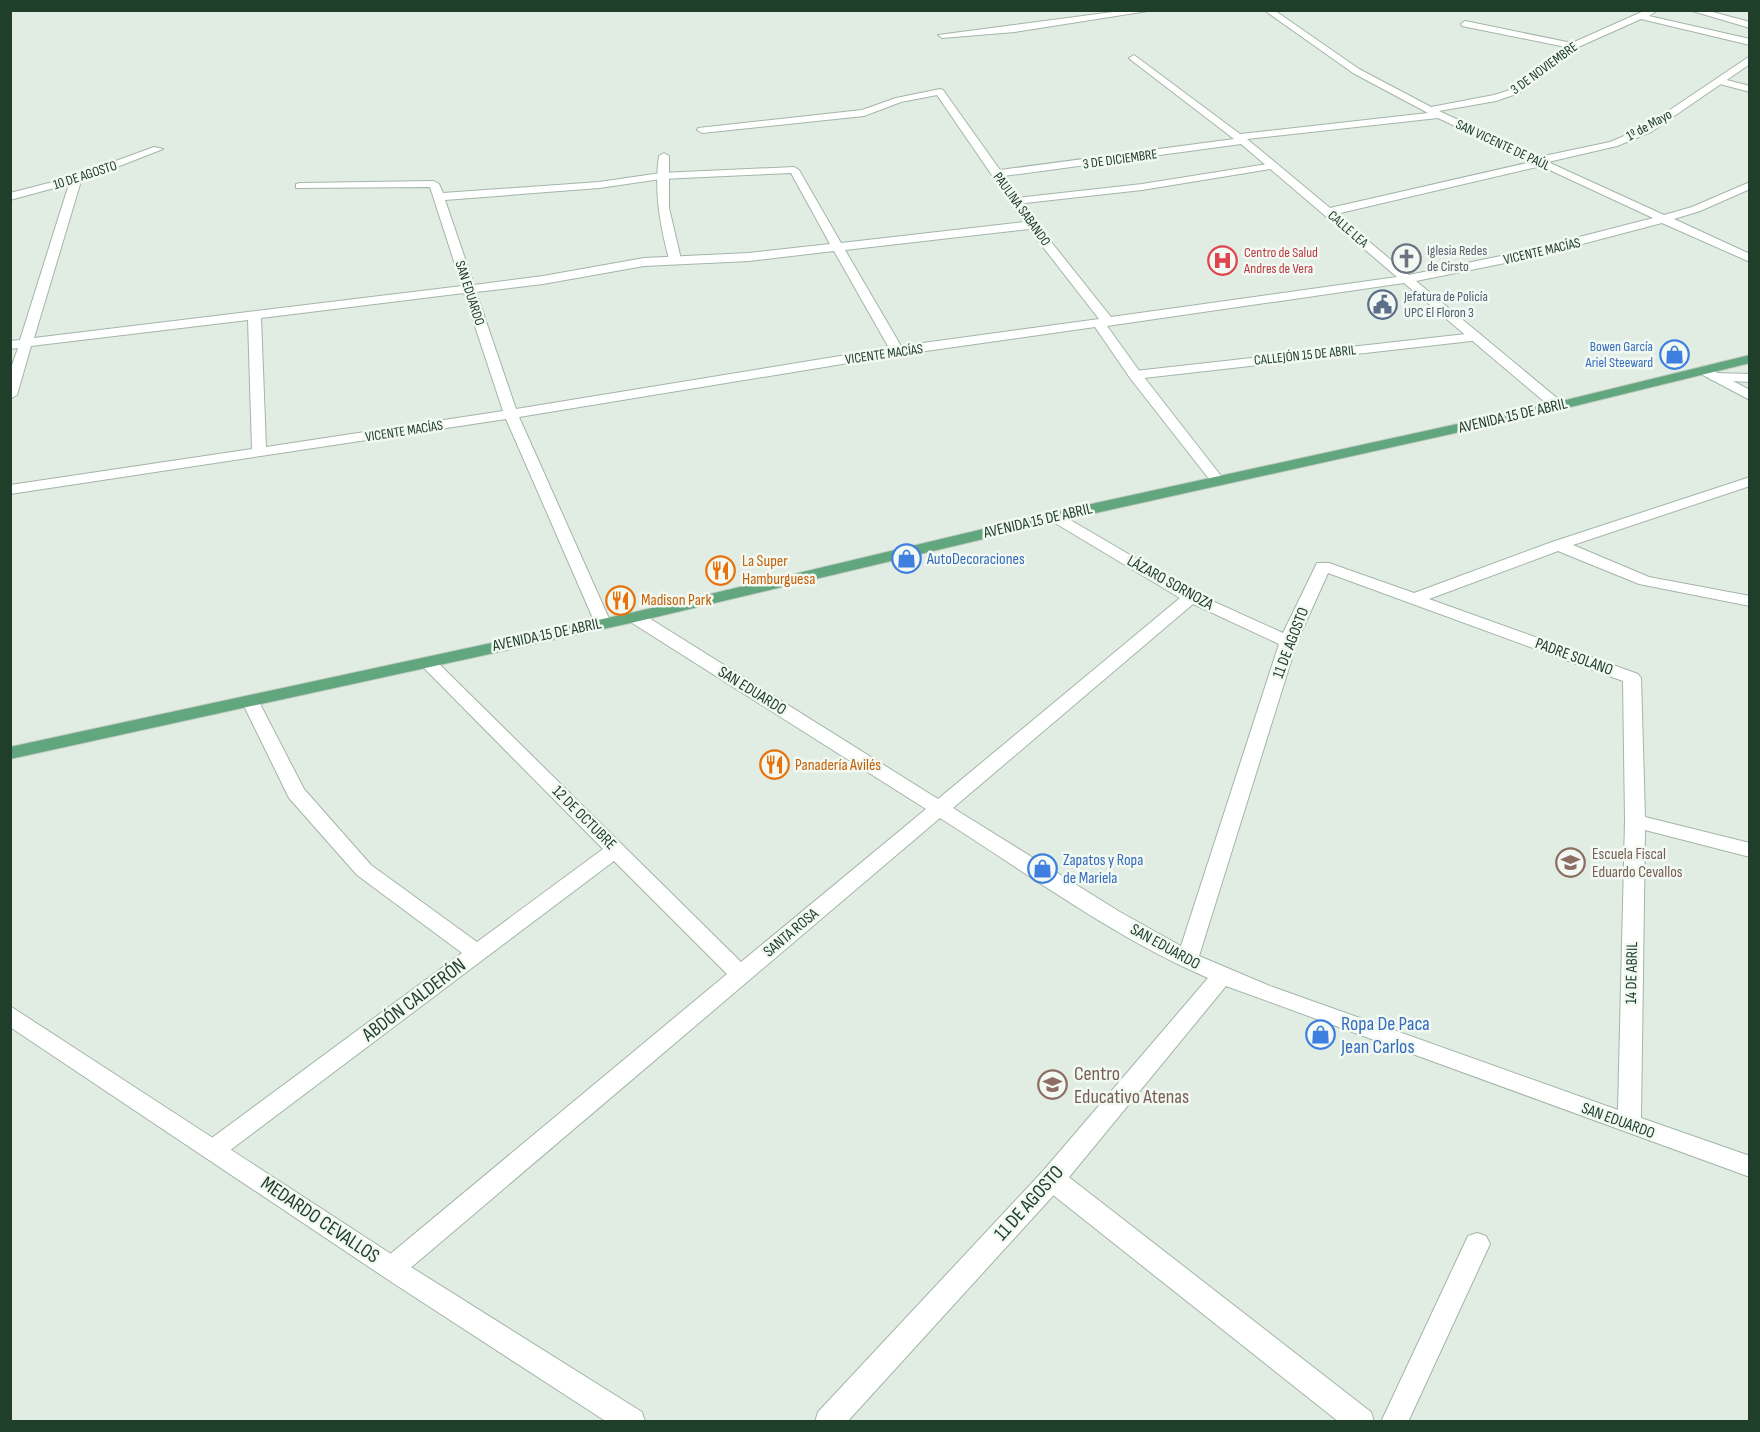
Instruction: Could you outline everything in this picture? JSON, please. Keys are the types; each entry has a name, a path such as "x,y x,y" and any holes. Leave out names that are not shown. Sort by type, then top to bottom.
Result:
{"main road":[{"name":"AVENIDA 15 DE ABRIL","path":"10,753 634,617 1055,517 1710,374 1749,359"}],"street":[{"path":"942,35 1150,10"},
{"name":"SAN VICENTE DE PAÚL","path":"1268,10 1346,65 1434,112 1749,259"},
{"name":"3 DE NOVIEMBRE","path":"1434,112 1496,98 1516,91 1574,45 1644,17 1654,10"},
{"path":"1693,10 1749,25"},
{"path":"1644,17 1749,42"},
{"path":"1466,24 1574,45"},
{"name":"CALLE LEA","path":"1134,58 1241,139 1558,406"},
{"name":"1º de Mayo","path":"1328,212 1627,139 1647,130 1749,59"},
{"path":"1719,81 1749,89"},
{"name":"PAULINA SABANDO","path":"702,130 864,113 907,98 940,92 1032,225 1104,322 1135,375 1218,481"},
{"name":"3 DE DICIEMBRE","path":"997,174 1434,112"},
{"name":"10 DE AGOSTO","path":"10,197 76,179 158,149"},
{"path":"664,156 661,176 665,226 675,259"},
{"path":"1016,201 1142,187 1273,166"},
{"path":"300,186 434,184 440,197 599,185 661,176 794,170 897,351"},
{"path":"10,395 24,343 76,179"},
{"name":"VICENTE MACÍAS","path":"10,490 511,414 897,351 1406,279 1525,255 1665,219 1728,197 1749,185"},
{"name":"SAN EDUARDO","path":"440,197 468,290 511,414 603,623"},
{"path":"10,345 468,290 543,280 609,267 675,259 749,257 1032,225"},
{"path":"254,314 259,453"},
{"name":"CALLEJÓN 15 DE ABRIL","path":"1135,375 1475,337"},
{"path":"1710,374 1749,378"},
{"path":"1710,374 1749,396"},
{"path":"1414,598 1558,545 1749,481"},
{"name":"LÁZARO SORNOZA","path":"1055,517 1191,597 1288,642"},
{"path":"1558,545 1645,581 1749,601"},
{"name":"11 DE AGOSTO","path":"1187,960 1288,642 1323,566 1414,598"},
{"name":"SANTA ROSA","path":"392,1268 1191,597"},
{"name":"PADRE SOLANO","path":"1414,598 1632,678 1635,821"},
{"name":"SAN EDUARDO","path":"634,617 1113,918 1221,977 1749,1167"},
{"name":"12 DE OCTUBRE","path":"427,662 741,975"},
{"path":"251,702 296,793 364,870 477,953"},
{"path":"1635,821 1749,850"},
{"name":"14 DE ABRIL","path":"1629,1125 1635,821"},
{"name":"ABDÓN CALDERÓN","path":"213,1150 615,850"},
{"name":"11 DE AGOSTO","path":"828,1422 1052,1179 1221,977"},
{"name":"MEDARDO CEVALLOS","path":"10,1015 392,1268 632,1422"},
{"path":"1052,1179 1361,1422"},
{"path":"1394,1422 1477,1244"}],"place":[{"name":"Iglesia Redes de Cirsto","path":"1406,258"},
{"name":"Centro de Salud Andres de Vera","path":"1223,260"},
{"name":"Jefatura de Policía UPC El Floron 3","path":"1383,304"},
{"name":"Bowen García Ariel Steeward","path":"1674,354"},
{"name":"AutoDecoraciones","path":"906,559"},
{"name":"La Super Hamburguesa","path":"721,570"},
{"name":"Madison Park","path":"620,600"},
{"name":"Panadería Avilés","path":"774,765"},
{"name":"Escuela Fiscal Eduardo Cevallos","path":"1571,863"},
{"name":"Zapatos y Ropa de Mariela","path":"1042,869"},
{"name":"Ropa De Paca Jean Carlos","path":"1320,1035"},
{"name":"Centro Educativo Atenas","path":"1053,1085"}]}
